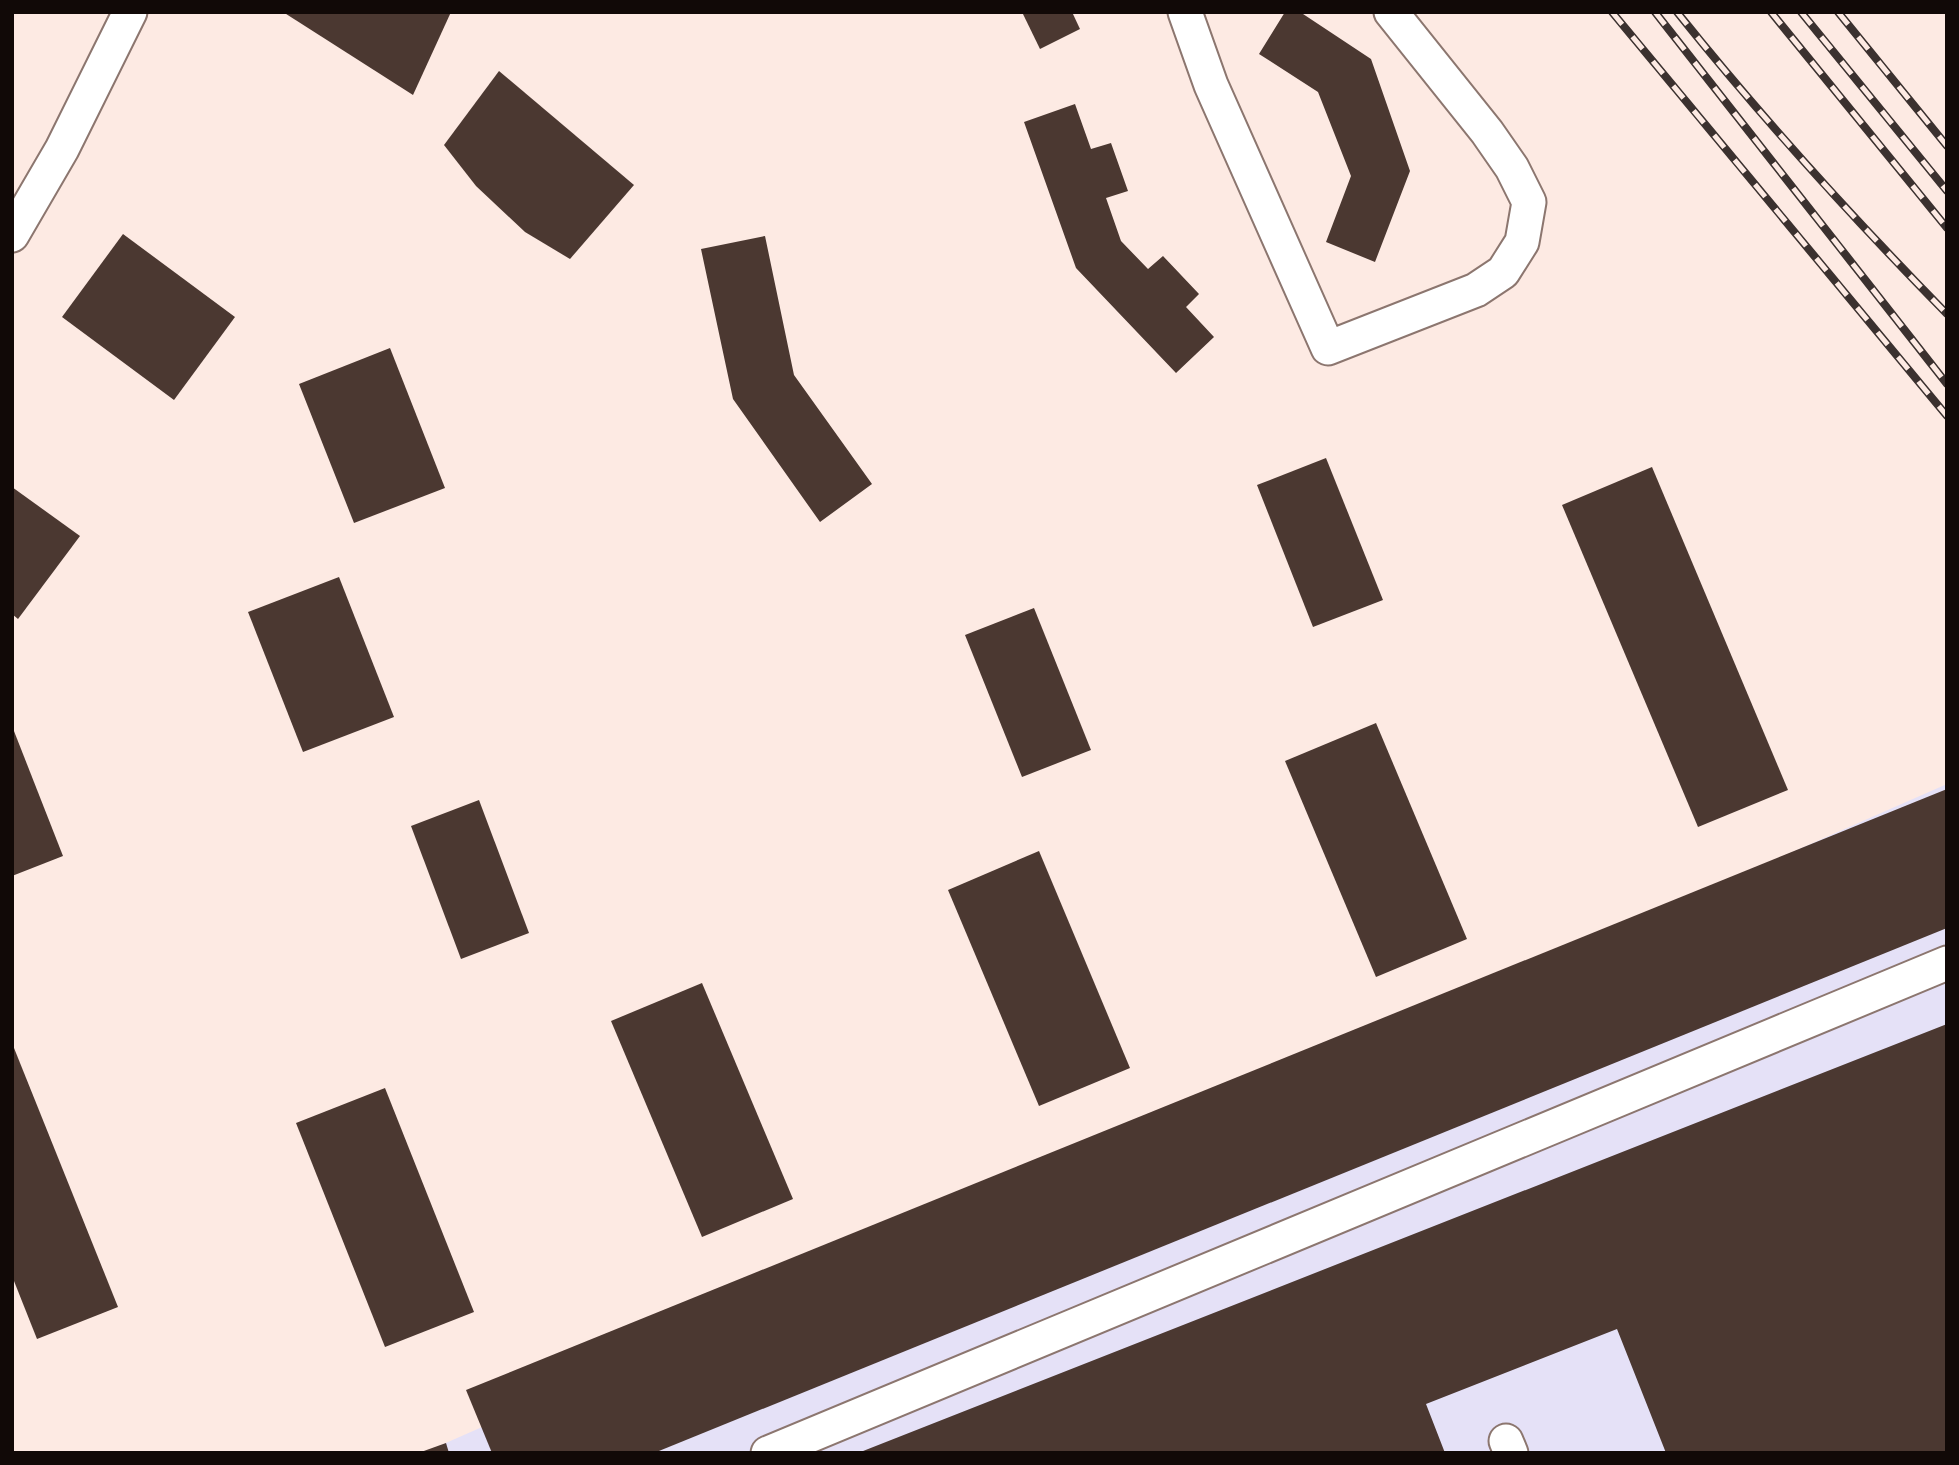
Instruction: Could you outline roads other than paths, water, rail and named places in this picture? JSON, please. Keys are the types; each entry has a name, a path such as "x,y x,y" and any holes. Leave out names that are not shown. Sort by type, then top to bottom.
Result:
{"street":[{"path":"12,235 62,149 130,12"},
{"path":"1185,12 1211,85 1328,348 1476,290 1503,272 1522,242 1529,202 1512,168 1487,132 1391,12"},
{"path":"768,1453 1947,963"}],"railway":[{"path":"1612,12 1947,416"},
{"path":"1655,12 1947,384"},
{"path":"1677,12 1808,166 1947,314"},
{"path":"1771,12 1947,228"},
{"path":"1801,12 1947,191"},
{"path":"1838,12 1947,146"}]}
